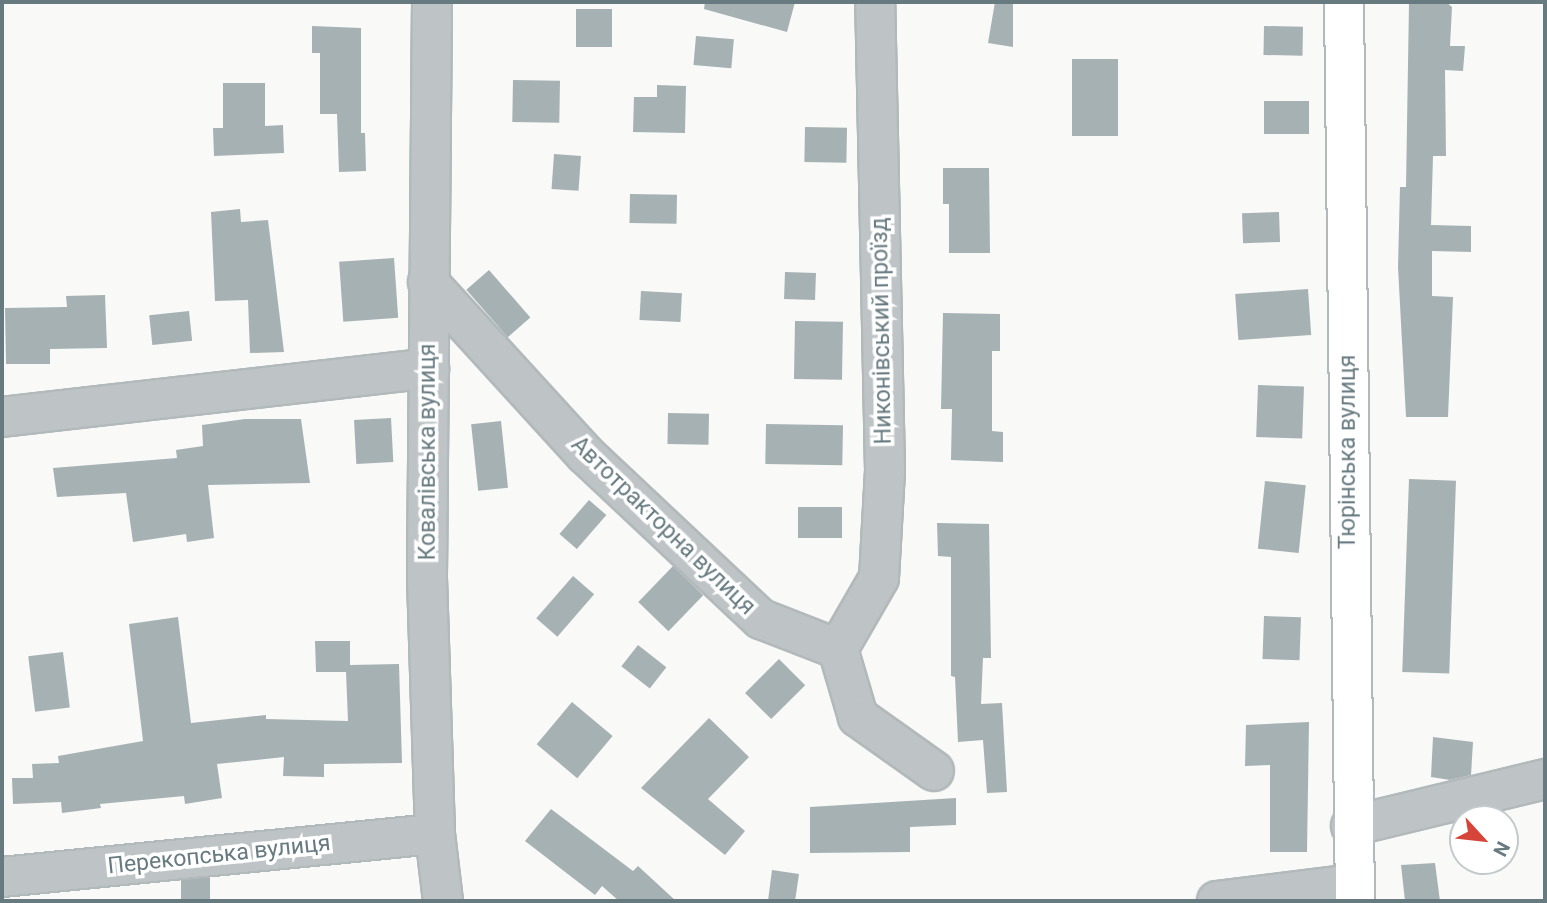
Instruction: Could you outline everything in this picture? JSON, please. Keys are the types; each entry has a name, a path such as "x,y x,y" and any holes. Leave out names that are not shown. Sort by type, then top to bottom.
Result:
{"main road":[{"name":"Тюрінська вулиця","path":"1344,2 1351,826 1355,892"}],"street":[{"name":"Ковалівська вулиця","path":"432,2 427,578 435,834 443,901"},
{"name":"Никонівський проїзд","path":"838,649 879,578 885,470 875,2"},
{"name":"Автотракторна вулиця","path":"428,282 585,454 761,619 838,649"},
{"path":"2,417 429,368"},
{"path":"838,649 858,717 934,771"},
{"path":"1351,826 1545,779"},
{"name":"Перекопська вулиця","path":"2,877 435,834"},
{"path":"1217,901 1355,892"}],"building":[{"path":"705,2 795,2 787,32 704,9"},
{"path":"995,2 1013,2 1013,47 988,43"},
{"path":"1409,2 1446,2 1452,7 1450,46 1465,46 1463,71 1445,70 1446,156 1433,156 1431,225 1471,226 1471,252 1432,251 1432,296 1453,297 1448,417 1406,417 1398,267 1400,187 1406,187"},
{"path":"576,9 612,9 612,47 576,47"},
{"path":"312,26 361,28 361,133 365,133 366,171 339,172 337,114 320,114 320,53 312,53"},
{"path":"1264,26 1303,27 1302,56 1263,55"},
{"path":"696,36 734,39 731,68 693,65"},
{"path":"1072,59 1118,59 1118,136 1072,136"},
{"path":"513,80 560,81 559,123 512,122"},
{"path":"223,83 265,83 265,126 283,125 284,153 214,156 213,128 223,128"},
{"path":"657,85 686,86 685,133 633,132 634,97 657,97"},
{"path":"1264,101 1309,101 1309,134 1264,134"},
{"path":"805,127 847,128 846,163 804,162"},
{"path":"554,154 581,156 578,191 552,189"},
{"path":"943,168 989,168 990,253 949,253 949,204 943,204"},
{"path":"630,194 677,195 676,224 629,223"},
{"path":"240,209 241,222 268,220 284,352 250,353 248,300 215,301 211,212"},
{"path":"1279,212 1280,242 1243,243 1242,213"},
{"path":"394,258 398,318 343,322 339,262"},
{"path":"489,270 530,318 508,337 466,290"},
{"path":"785,272 816,273 815,300 784,299"},
{"path":"1308,289 1311,335 1238,340 1235,294"},
{"path":"641,291 682,293 680,322 639,320"},
{"path":"105,295 107,348 50,349 50,364 6,364 5,308 67,307 66,296"},
{"path":"189,311 192,341 152,345 149,315"},
{"path":"943,313 1000,314 1000,351 992,351 992,431 1003,432 1003,462 951,460 952,409 941,409"},
{"path":"795,321 843,322 842,380 794,379"},
{"path":"1258,385 1304,387 1302,439 1256,437"},
{"path":"668,413 709,414 708,445 667,444"},
{"path":"391,418 393,462 356,464 354,420"},
{"path":"245,419 301,419 310,483 208,485 214,538 187,542 186,534 133,542 126,493 57,497 53,468 177,458 176,450 203,446 202,425"},
{"path":"501,421 508,488 478,491 471,424"},
{"path":"766,424 843,425 842,465 765,464"},
{"path":"1409,479 1456,481 1449,674 1402,672"},
{"path":"1265,481 1306,485 1299,553 1258,549"},
{"path":"589,500 606,515 577,549 559,534"},
{"path":"798,507 842,507 842,538 798,538"},
{"path":"937,523 989,524 991,658 983,658 981,704 1002,703 1007,792 987,793 983,740 958,742 955,677 951,676 951,557 938,556"},
{"path":"673,566 703,595 668,631 638,602"},
{"path":"573,576 594,594 557,637 536,618"},
{"path":"1264,616 1301,617 1299,660 1262,659"},
{"path":"178,617 191,723 266,715 266,719 348,721 346,672 316,672 315,641 350,641 350,665 399,664 402,763 324,764 324,777 283,776 284,757 217,764 222,798 185,804 184,796 100,804 101,808 62,813 61,802 13,804 12,778 33,778 32,764 59,763 58,756 143,741 129,624"},
{"path":"638,645 666,667 650,688 621,666"},
{"path":"63,652 70,708 35,712 28,656"},
{"path":"779,659 805,685 771,719 745,693"},
{"path":"572,702 613,736 577,778 537,744"},
{"path":"709,718 749,757 708,799 745,831 725,855 641,788"},
{"path":"1309,722 1307,852 1270,852 1270,765 1245,766 1246,725"},
{"path":"1433,737 1473,742 1471,775 1450,780 1431,777"},
{"path":"956,798 956,825 910,827 910,852 810,853 810,807"},
{"path":"551,809 633,871 638,866 676,901 619,901 602,886 595,895 525,841"},
{"path":"1435,863 1440,901 1405,901 1401,865"},
{"path":"772,870 799,874 795,901 768,901"},
{"path":"181,878 210,878 210,901 181,901"}]}
